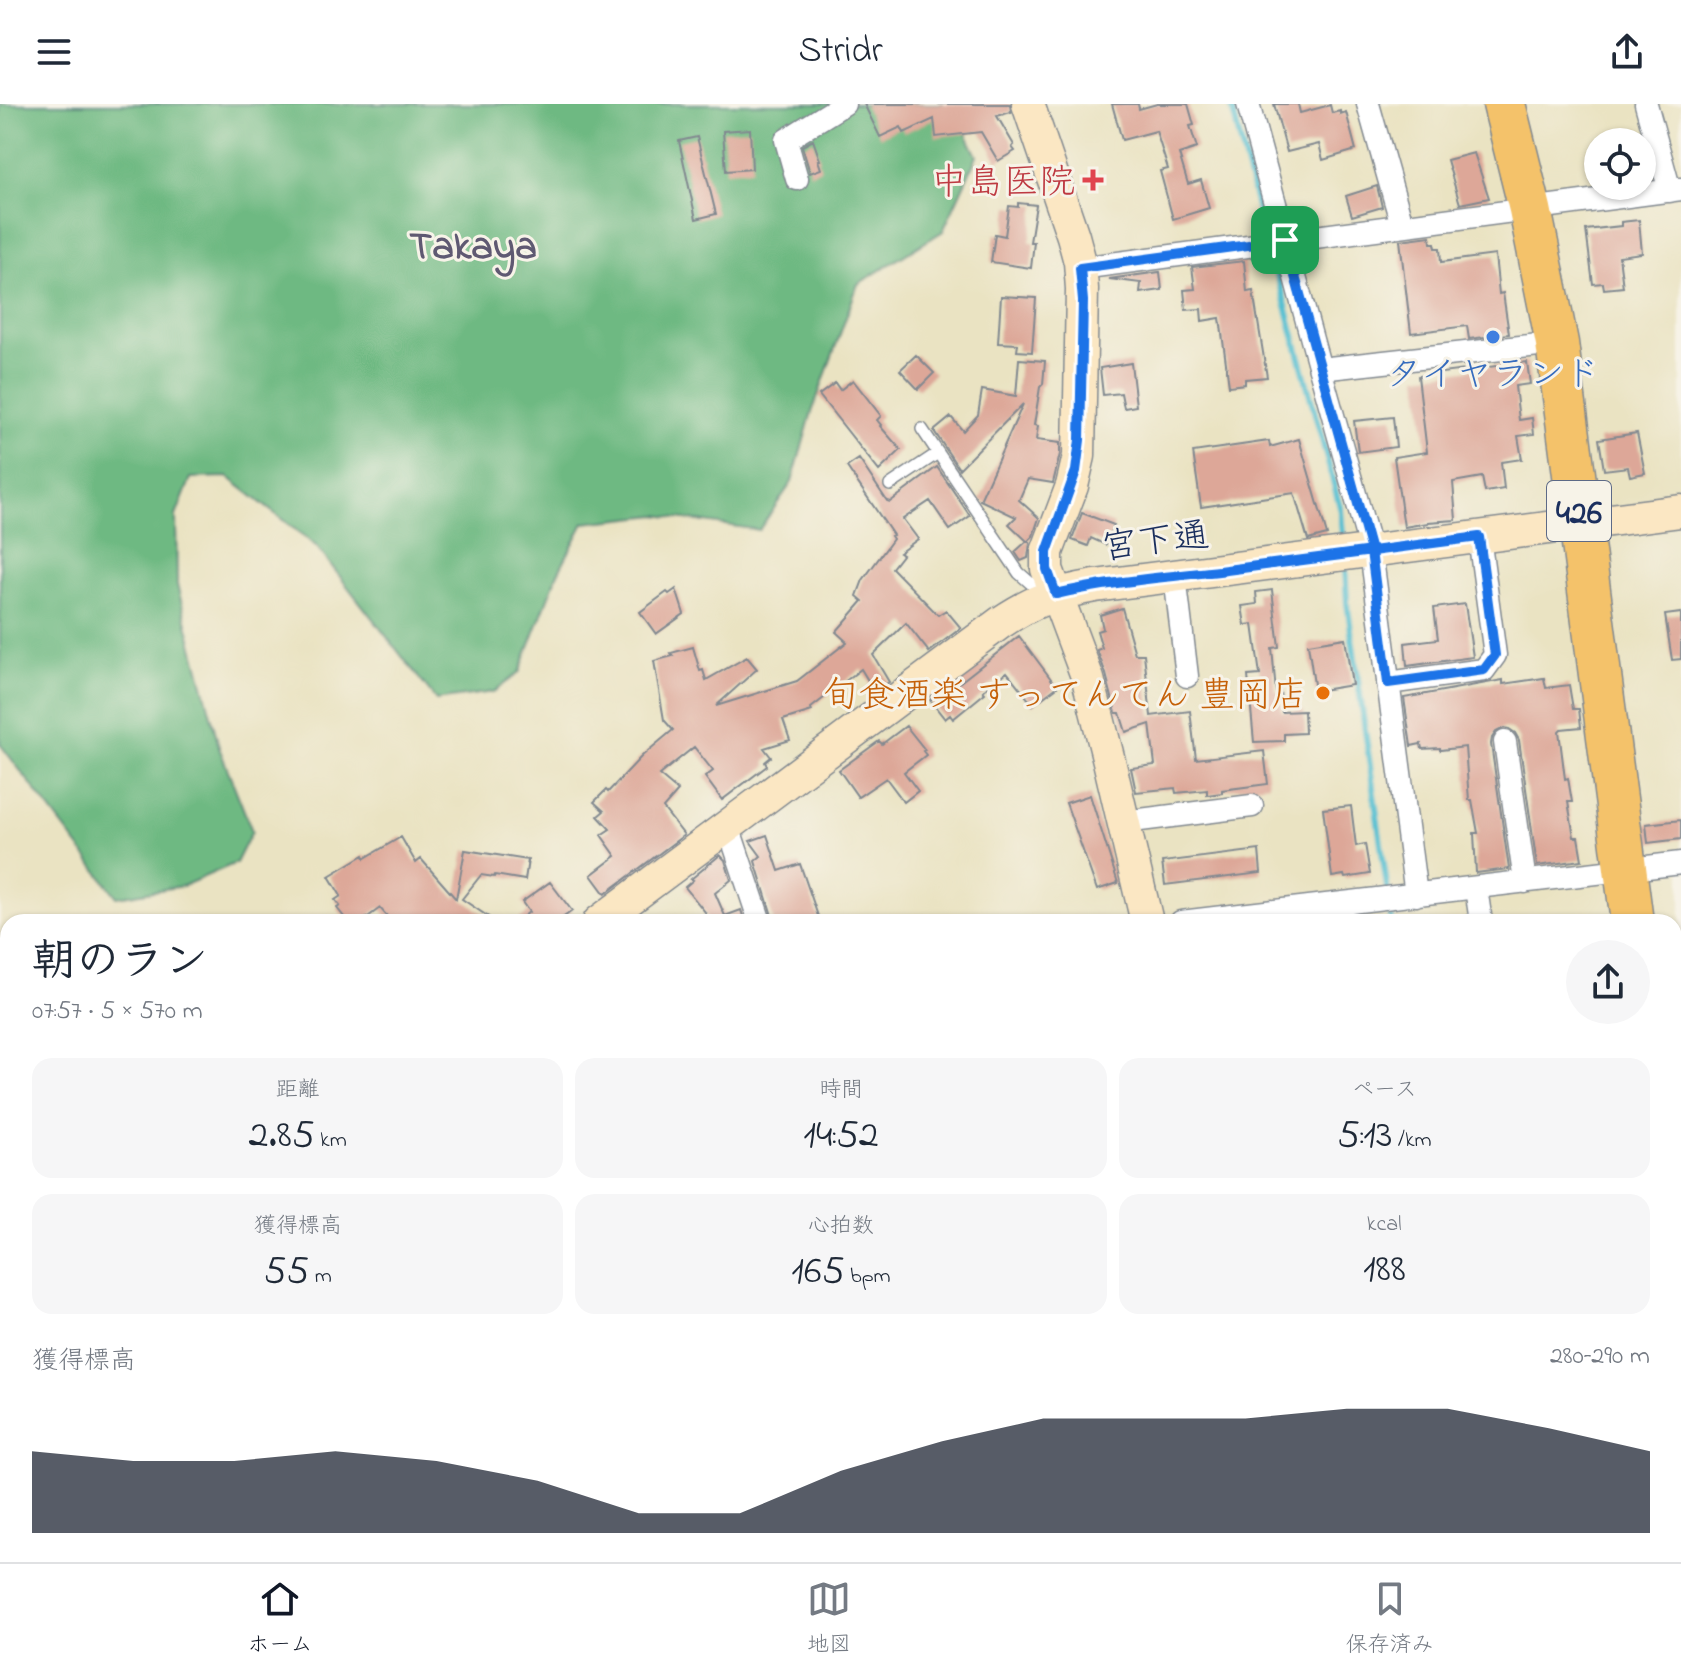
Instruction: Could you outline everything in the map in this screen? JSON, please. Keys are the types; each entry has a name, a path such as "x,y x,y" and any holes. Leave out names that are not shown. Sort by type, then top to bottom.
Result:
{"highway":[{"name":"426","path":"1504,104 1530,209 1557,343 1631,914"}],"street":[{"path":"797,179 786,140 844,104"},
{"path":"1028,104 1073,236 1083,301 1080,440 1076,471 1047,552 1047,569 1088,679 1124,822 1139,914"},
{"path":"1248,104 1320,369 1353,553 1388,683 1409,896"},
{"path":"1368,104 1402,225"},
{"path":"1080,268 1675,190 1646,104"},
{"path":"1320,369 1557,343"},
{"name":"宮下通","path":"620,914 728,826 1000,623 1033,602 1095,586 1681,511"},
{"path":"1388,683 1484,670 1495,655 1479,537"},
{"path":"1175,576 1187,676"},
{"path":"1505,742 1525,882"},
{"path":"1124,822 1252,806"},
{"path":"728,826 757,914"},
{"path":"1288,914 1375,899 1681,863"},
{"path":"1476,888 1480,914"}],"lane":[{"path":"922,429 1019,573 1035,587 1056,594"},
{"path":"890,485 938,453"}],"green space":[{"path":"0,104 943,104 956,112 977,156 943,231 858,284 811,415 792,482 759,530 657,515 584,523 557,575 519,673 493,692 436,700 316,546 228,477 191,478 176,516 177,585 220,750 252,831 236,863 183,886 117,897 0,744"}],"building":[{"path":"864,104 1010,104 1011,112 997,116 1015,151 998,161 981,132 936,137 934,119 904,133 901,127 880,137"},
{"path":"1112,104 1138,104 1139,109 1157,104 1188,104 1194,125 1190,126 1197,148 1179,154 1188,184 1201,180 1209,208 1173,219 1160,171 1168,169 1156,131 1122,140"},
{"path":"1274,104 1298,104 1300,113 1330,105 1332,113 1346,112 1356,150 1323,160 1319,144 1287,152"},
{"path":"750,129 752,169 726,171 723,131"},
{"path":"697,137 716,214 696,219 679,141"},
{"path":"813,140 821,169 810,173 802,146"},
{"path":"1474,153 1489,198 1460,204 1447,160"},
{"path":"1377,186 1382,207 1352,216 1346,196"},
{"path":"1018,203 1036,205 1030,242 1034,242 1031,268 991,262 995,234 1005,236 1009,206 1018,207"},
{"path":"1639,220 1642,253 1619,256 1623,287 1604,289 1603,283 1593,284 1586,230 1621,226 1621,222"},
{"path":"1430,236 1431,243 1440,248 1441,262 1495,255 1499,294 1503,293 1509,334 1469,339 1467,326 1411,333 1400,240"},
{"path":"1244,261 1247,292 1253,291 1267,377 1245,379 1245,384 1229,386 1220,318 1202,321 1201,309 1186,310 1184,290 1195,289 1192,267"},
{"path":"1160,272 1162,290 1140,293 1141,283 1109,279"},
{"path":"1001,296 1036,298 1032,352 1017,351 1018,344 998,343"},
{"path":"916,355 934,373 918,389 900,370"},
{"path":"1019,359 1045,361 1034,425 1038,426 1036,440 1060,443 1053,483 1028,479 1019,500 1039,518 1028,541 1028,558 1021,561 1015,552 1027,541 1009,524 1016,517 980,500 1023,404 959,469 934,431 951,417 963,431 978,415 982,390 1016,396"},
{"path":"1527,362 1530,384 1515,386 1519,420 1532,418 1534,434 1518,436 1522,459 1501,462 1504,489 1485,492 1482,477 1453,482 1456,520 1404,527 1394,457 1427,452 1418,376"},
{"path":"1131,363 1136,406 1124,408 1121,393 1103,395 1100,368"},
{"path":"853,380 881,416 877,420 880,426 901,450 879,471 819,395 835,383 840,390"},
{"path":"1393,417 1396,447 1358,452 1354,421"},
{"path":"1637,433 1645,473 1630,476 1628,467 1604,470 1599,439"},
{"path":"1299,439 1327,535 1308,540 1294,493 1201,507 1193,452 1269,441 1270,447"},
{"path":"859,459 890,502 937,467 970,516 950,530 930,501 903,519 918,539 899,553 902,555 892,568 938,615 946,610 961,628 929,652 906,623 873,655 889,682 875,692 861,669 811,708 812,711 783,720 790,740 764,748 771,757 765,762 767,766 722,800 705,777 713,771 694,747 659,775 678,791 663,808 684,835 605,894 591,875 616,856 601,835 610,829 598,816 604,811 594,802 673,730 664,720 654,661 693,647 706,680 747,657 757,669 716,706 797,681 847,642 836,632 863,601 857,596 863,580 893,539 847,467"},
{"path":"1082,513 1114,525 1106,545 1091,538 1088,546 1072,540"},
{"path":"676,589 684,614 656,634 640,612"},
{"path":"1272,590 1279,647 1272,648 1276,692 1280,691 1282,712 1304,711 1305,733 1284,734 1284,741 1254,742 1248,676 1260,675 1253,624 1245,625 1242,606 1257,604 1256,592"},
{"path":"1465,604 1473,657 1407,666 1405,643 1438,639 1434,608"},
{"path":"1122,608 1135,654 1144,654 1151,716 1190,711 1196,759 1264,751 1268,784 1207,795 1207,790 1176,793 1175,788 1136,792 1131,768 1155,765 1150,724 1126,732 1120,713 1116,713 1097,650 1102,648 1097,631 1103,629 1100,615"},
{"path":"1681,613 1681,659 1672,660 1665,615"},
{"path":"1019,636 1057,687 1033,705 1007,672 953,719 950,715 945,719 930,700 951,684 954,687"},
{"path":"1345,638 1352,685 1315,691 1308,644"},
{"path":"1544,678 1546,688 1569,685 1573,709 1579,709 1581,727 1559,731 1565,779 1568,778 1572,802 1568,802 1574,837 1578,837 1582,860 1537,866 1519,740 1515,733 1504,728 1496,732 1491,744 1509,869 1476,873 1474,833 1478,833 1472,800 1469,800 1465,747 1440,750 1422,749 1421,744 1411,746 1404,698 1503,680 1503,684"},
{"path":"906,726 926,755 904,772 918,791 904,802 886,778 858,797 839,770"},
{"path":"1090,795 1118,883 1097,890 1066,803"},
{"path":"1351,806 1356,846 1365,844 1370,874 1332,877 1323,809"},
{"path":"1681,820 1681,839 1648,843 1646,824"},
{"path":"767,835 779,871 800,864 817,914 772,914 755,861 761,856 750,841"},
{"path":"401,837 416,863 421,859 456,899 465,850 528,860 525,880 481,875 462,899 484,914 385,914 380,908 372,914 342,914 335,900 341,896 329,876 364,855 365,858"},
{"path":"1259,850 1261,873 1165,885 1162,862"},
{"path":"720,855 725,860 731,880 715,893 724,914 706,914 685,887"},
{"path":"550,882 572,911 568,914 526,914 529,912 522,902"}],"waterway":[{"path":"1231,104 1341,511 1344,546"},
{"path":"1345,565 1347,602 1391,914"}],"place":[{"name":"中島医院","path":"1093,180"},
{"name":"タイヤランド","path":"1493,337"},
{"name":"旬食酒楽 すってんてん 豊岡店","path":"1323,693"}],"district":[{"name":"Takaya","path":"473,244"}],"route":[{"path":"1285,240 1080,268 1083,301 1079,456 1072,486 1047,552 1047,569 1056,594 1095,586 1371,551 1479,537 1495,655 1484,670 1388,683 1371,551 1285,240"}]}
